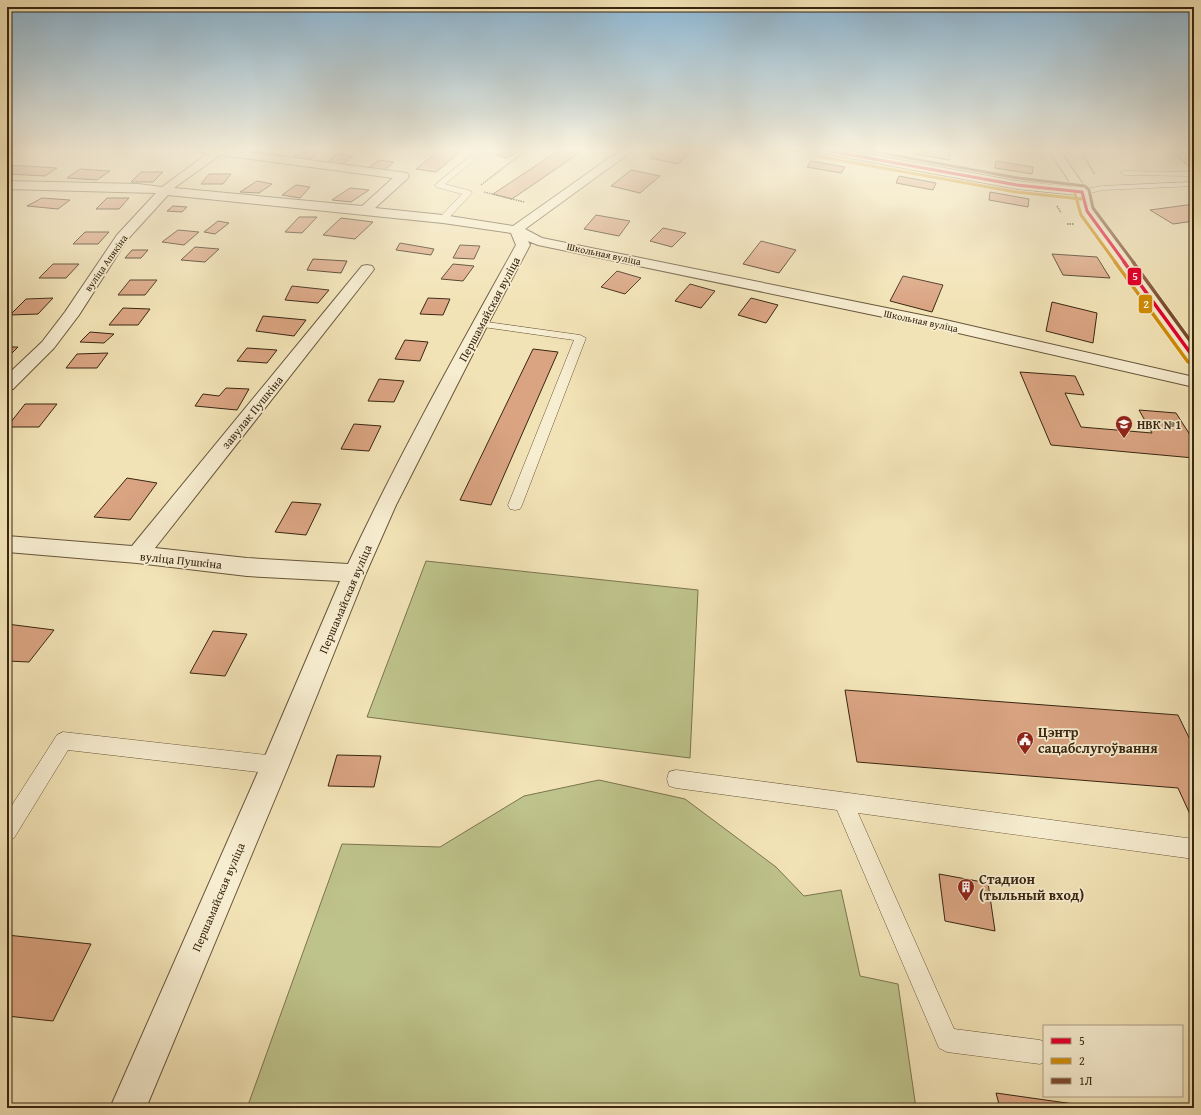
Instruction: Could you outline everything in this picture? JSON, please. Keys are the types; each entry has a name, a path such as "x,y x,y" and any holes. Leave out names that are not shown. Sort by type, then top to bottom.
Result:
{"street":[{"name":"вуліца Апякіна","path":"7,385 48,345 71,315 122,238 157,201"},
{"name":"Школьная вуліца","path":"271,201 365,210 516,230 538,241 933,323 1194,382"},
{"path":"365,210 375,201"},
{"path":"516,230 557,201"},
{"path":"1084,201 1087,211 1194,358"},
{"name":"Першамайская вуліца","path":"128,1108 275,765 355,573 386,505 480,324 523,245 516,230"},
{"name":"завулак Пушкіна","path":"137,555 368,269"},
{"name":"вуліца Пушкіна","path":"7,544 137,555 247,567 355,573"}],"lane":[{"path":"443,220 461,201"},
{"path":"480,324 580,338 515,505"},
{"path":"7,831 63,741 275,765"},
{"path":"676,779 1194,849"},
{"path":"842,801 947,1040 1040,1052"}],"green space":[{"path":"426,561 698,590 690,758 367,717"},
{"path":"599,780 685,799 776,867 804,896 841,890 860,976 898,984 916,1108 247,1108 342,844 440,847 524,796"}],"building":[{"path":"36,201 69,201 58,209 27,206"},
{"path":"104,201 126,201 119,209 96,209"},
{"path":"995,201 1029,201 1028,207"},
{"path":"1194,204 1194,221 1173,224 1150,210"},
{"path":"173,206 187,207 182,212 167,211"},
{"path":"596,215 630,221 619,236 584,229"},
{"path":"299,217 317,217 302,233 285,232"},
{"path":"341,218 373,222 355,239 323,235"},
{"path":"218,221 229,223 215,234 204,232"},
{"path":"663,228 686,233 672,247 650,241"},
{"path":"178,230 199,232 184,245 162,242"},
{"path":"85,232 109,232 98,244 73,244"},
{"path":"761,241 796,250 779,273 743,264"},
{"path":"400,243 434,249 431,255 396,250"},
{"path":"460,245 480,246 474,259 453,258"},
{"path":"195,247 219,249 205,262 181,260"},
{"path":"132,250 148,250 141,258 125,258"},
{"path":"1052,254 1097,257 1110,278 1063,275"},
{"path":"313,259 347,261 341,273 307,270"},
{"path":"53,264 79,264 66,278 39,278"},
{"path":"453,264 474,266 463,281 441,279"},
{"path":"617,271 641,278 625,294 601,287"},
{"path":"903,276 943,285 932,312 890,301"},
{"path":"130,280 157,280 145,295 118,295"},
{"path":"690,284 715,291 701,308 675,301"},
{"path":"292,286 329,290 318,303 285,300"},
{"path":"53,298 38,314 10,315 26,299"},
{"path":"428,298 450,299 443,315 420,314"},
{"path":"751,298 778,305 766,323 738,315"},
{"path":"1052,302 1097,313 1093,343 1046,331"},
{"path":"123,308 150,309 138,325 109,325"},
{"path":"263,316 306,320 294,336 256,331"},
{"path":"90,332 114,334 104,343 80,342"},
{"path":"405,340 428,342 420,361 395,359"},
{"path":"7,347 18,347 7,358"},
{"path":"247,348 277,350 267,363 237,361"},
{"path":"533,349 558,352 491,505 460,500"},
{"path":"108,353 97,368 66,368 77,354"},
{"path":"1020,372 1075,376 1084,395 1065,393 1081,427 1152,433 1139,410 1176,413 1194,441 1194,458 1051,445"},
{"path":"379,379 404,381 394,402 368,401"},
{"path":"226,388 249,389 237,410 195,406 203,394 219,396"},
{"path":"25,404 57,404 39,427 7,427"},
{"path":"354,424 381,426 369,451 341,449"},
{"path":"127,478 157,483 130,520 94,517"},
{"path":"292,502 321,504 306,535 275,532"},
{"path":"7,624 54,630 29,662 7,661"},
{"path":"213,631 247,634 225,676 190,673"},
{"name":"Цэнтр сацабслугоўвання","path":"845,690 1178,715 1194,748 1194,823 1178,788 857,762"},
{"path":"337,755 381,756 374,787 328,786"},
{"name":"Стадион (тыльный вход)","path":"939,874 988,883 995,931 945,921"},
{"path":"7,935 91,944 53,1021 7,1016"},
{"path":"996,1093 1102,1108 1000,1108"}],"transit line":[{"name":"2","path":"1077,201 1081,215 1188,362"},
{"name":"5","path":"1084,201 1087,211 1194,358"},
{"name":"1Л","path":"1091,201 1093,208 1194,346"}],"place":[{"name":"НВК №1","path":"1124,439"},
{"name":"Цэнтр сацабслугоўвання","path":"1025,755"},
{"name":"Стадион (тыльный вход)","path":"966,902"}]}
